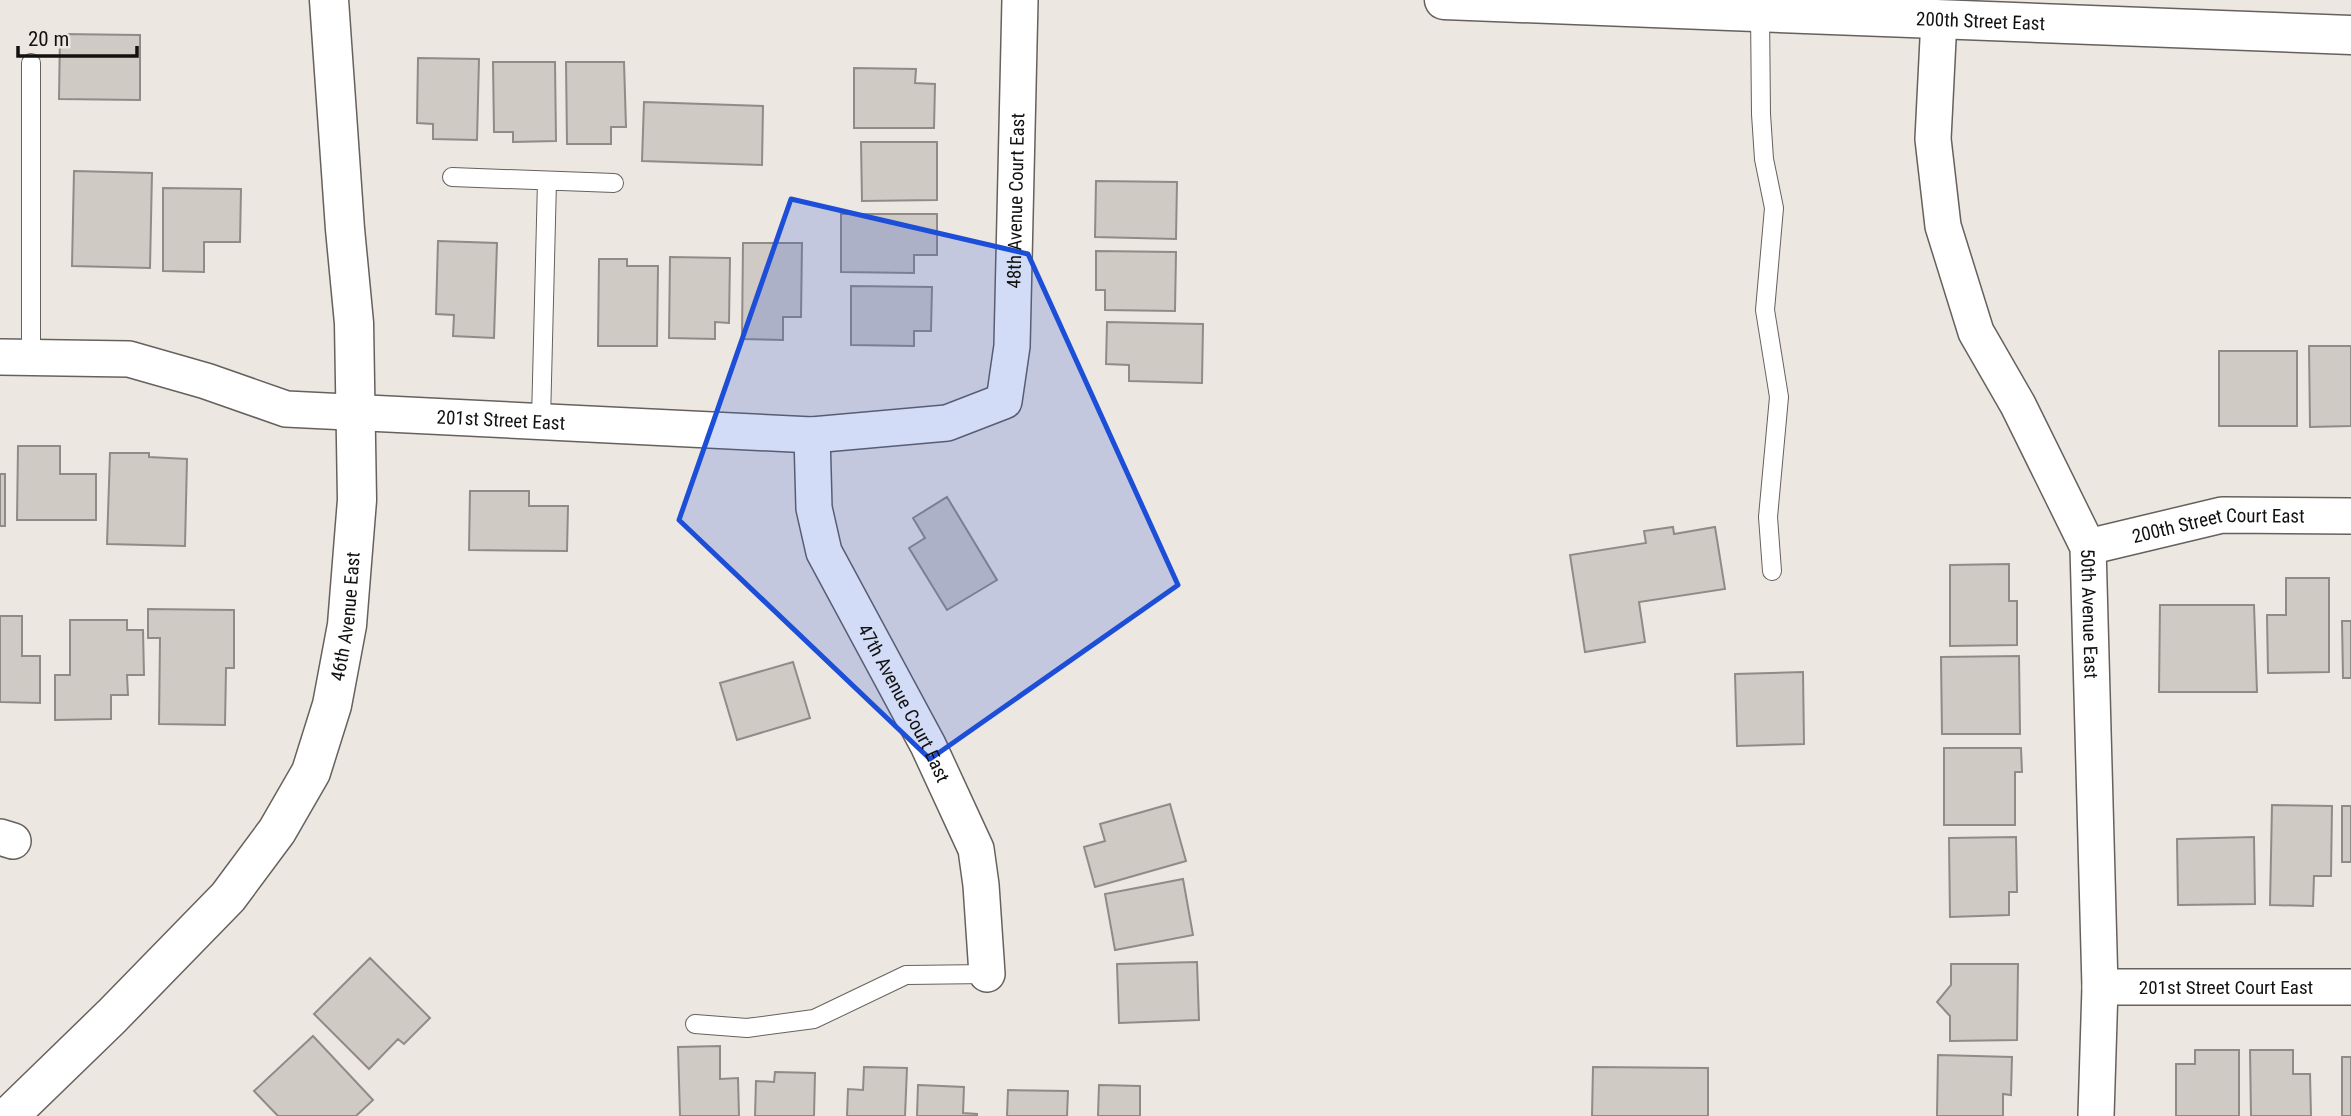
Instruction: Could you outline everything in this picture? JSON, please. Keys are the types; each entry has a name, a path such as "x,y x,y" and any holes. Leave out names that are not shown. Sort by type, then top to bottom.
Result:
{"street":[{"name":"46th Avenue East","path":"8,1112 112,1016 228,897 277,831 312,772 332,705 347,625 357,500 354,323 329,0"},
{"name":"48th Avenue Court East","path":"1004,401 1012,346 1020,0"},
{"name":"200th Street East","path":"1444,0 1760,12 1939,9 2351,35"},
{"name":"50th Avenue East","path":"1939,9 1933,139 1943,226 1976,332 2018,405 2088,547 2100,987 2096,1116"},
{"name":"201st Street East","path":"15,358 129,359 206,381 286,409 812,435 947,423 1004,401"},
{"name":"47th Avenue Court East","path":"812,435 814,508 824,552 928,745 976,849 987,974"},
{"name":"200th Street Court East","path":"2088,547 2222,515 2351,516"},
{"name":"201st Street Court East","path":"2100,987 2351,987"}],"lane":[{"path":"1760,12 1764,159 1774,208 1765,310 1779,397 1768,517 1772,571"},
{"path":"15,358 31,63"},
{"path":"452,177 614,183"},
{"path":"541,420 547,181"},
{"path":"695,1024 747,1028 814,1019 906,975 987,974"}],"highlighted area":[{"path":"791,199 1028,254 1178,585 930,759 679,520"}],"building":[{"path":"60,34 140,35 140,100 59,99"},
{"path":"418,58 479,59 477,140 433,139 433,124 417,123"},
{"path":"493,62 555,62 556,141 513,142 513,132 494,132"},
{"path":"566,62 624,62 626,127 611,127 611,144 567,144"},
{"path":"854,68 916,69 915,83 935,84 934,128 854,128"},
{"path":"644,102 763,106 762,165 642,161"},
{"path":"861,142 937,142 937,200 862,201"},
{"path":"74,171 152,173 150,268 72,266"},
{"path":"1096,181 1177,182 1176,239 1095,237"},
{"path":"163,188 241,189 240,242 204,242 204,272 163,271"},
{"path":"841,214 937,214 937,255 914,255 914,273 841,272"},
{"path":"438,241 497,243 494,338 453,336 454,315 436,314"},
{"path":"743,243 802,243 801,317 783,317 783,340 742,339"},
{"path":"1096,251 1176,252 1175,311 1105,310 1105,290 1096,290"},
{"path":"670,257 730,258 729,323 715,322 715,339 669,338"},
{"path":"599,259 627,259 627,266 658,266 657,346 598,346"},
{"path":"851,286 932,287 931,331 914,331 914,346 851,345"},
{"path":"1107,322 1203,324 1202,383 1129,381 1129,365 1106,364"},
{"path":"2309,346 2351,346 2351,426 2310,427"},
{"path":"2219,351 2297,351 2297,426 2219,426"},
{"path":"18,446 60,446 60,474 96,474 96,520 17,520"},
{"path":"110,453 149,453 149,457 187,459 185,546 107,544"},
{"path":"0,474 5,474 5,526 0,526"},
{"path":"470,491 529,491 529,506 568,506 567,551 469,550"},
{"path":"947,497 997,580 947,610 909,548 925,538 913,518"},
{"path":"1673,527 1674,534 1715,527 1725,589 1639,602 1645,642 1585,652 1570,555 1646,543 1644,531"},
{"path":"2009,564 2009,601 2017,601 2017,645 1950,646 1950,565"},
{"path":"2286,578 2329,578 2329,672 2268,673 2267,615 2286,615"},
{"path":"2160,605 2254,605 2257,692 2159,692"},
{"path":"148,609 234,610 234,668 226,668 225,725 159,724 160,638 148,638"},
{"path":"0,616 22,616 22,656 40,656 40,703 0,702"},
{"path":"70,620 127,620 127,630 143,630 144,675 127,675 128,695 111,695 111,719 55,720 55,675 70,675"},
{"path":"2342,621 2351,621 2351,678 2343,678"},
{"path":"2019,656 2020,734 1942,734 1941,657"},
{"path":"793,662 810,718 737,740 720,683"},
{"path":"1803,672 1804,744 1737,746 1735,674"},
{"path":"1944,748 2021,748 2022,772 2015,772 2015,825 1944,825"},
{"path":"1170,804 1186,861 1095,887 1084,847 1105,841 1100,824"},
{"path":"2272,805 2332,806 2331,876 2314,876 2313,906 2270,905"},
{"path":"2342,806 2351,806 2351,862 2342,862"},
{"path":"2016,837 2017,892 2009,892 2009,915 1950,917 1949,838"},
{"path":"2254,837 2255,904 2178,905 2177,839"},
{"path":"1183,879 1193,935 1115,950 1105,894"},
{"path":"370,958 430,1018 404,1044 398,1039 369,1069 314,1014"},
{"path":"1197,962 1199,1020 1119,1023 1117,964"},
{"path":"1951,964 2018,964 2017,1040 1950,1041 1950,1016 1937,1002 1951,985"},
{"path":"313,1036 373,1100 356,1116 278,1116 254,1091"},
{"path":"720,1046 720,1079 738,1078 739,1116 680,1116 678,1047"},
{"path":"2195,1050 2239,1050 2239,1116 2176,1116 2176,1064 2195,1064"},
{"path":"2250,1050 2293,1050 2293,1074 2310,1074 2311,1116 2251,1116"},
{"path":"1938,1055 2012,1057 2011,1095 2003,1094 2003,1116 1937,1116"},
{"path":"2342,1057 2351,1057 2351,1116 2342,1116"},
{"path":"864,1067 907,1068 905,1116 847,1116 848,1089 863,1090"},
{"path":"1593,1067 1708,1068 1708,1116 1592,1116"},
{"path":"775,1072 815,1073 814,1116 755,1116 756,1081 774,1082"},
{"path":"918,1085 964,1087 963,1113 977,1116 917,1116"},
{"path":"1099,1085 1140,1086 1140,1116 1098,1116"},
{"path":"1008,1090 1068,1091 1067,1116 1007,1116"}]}
